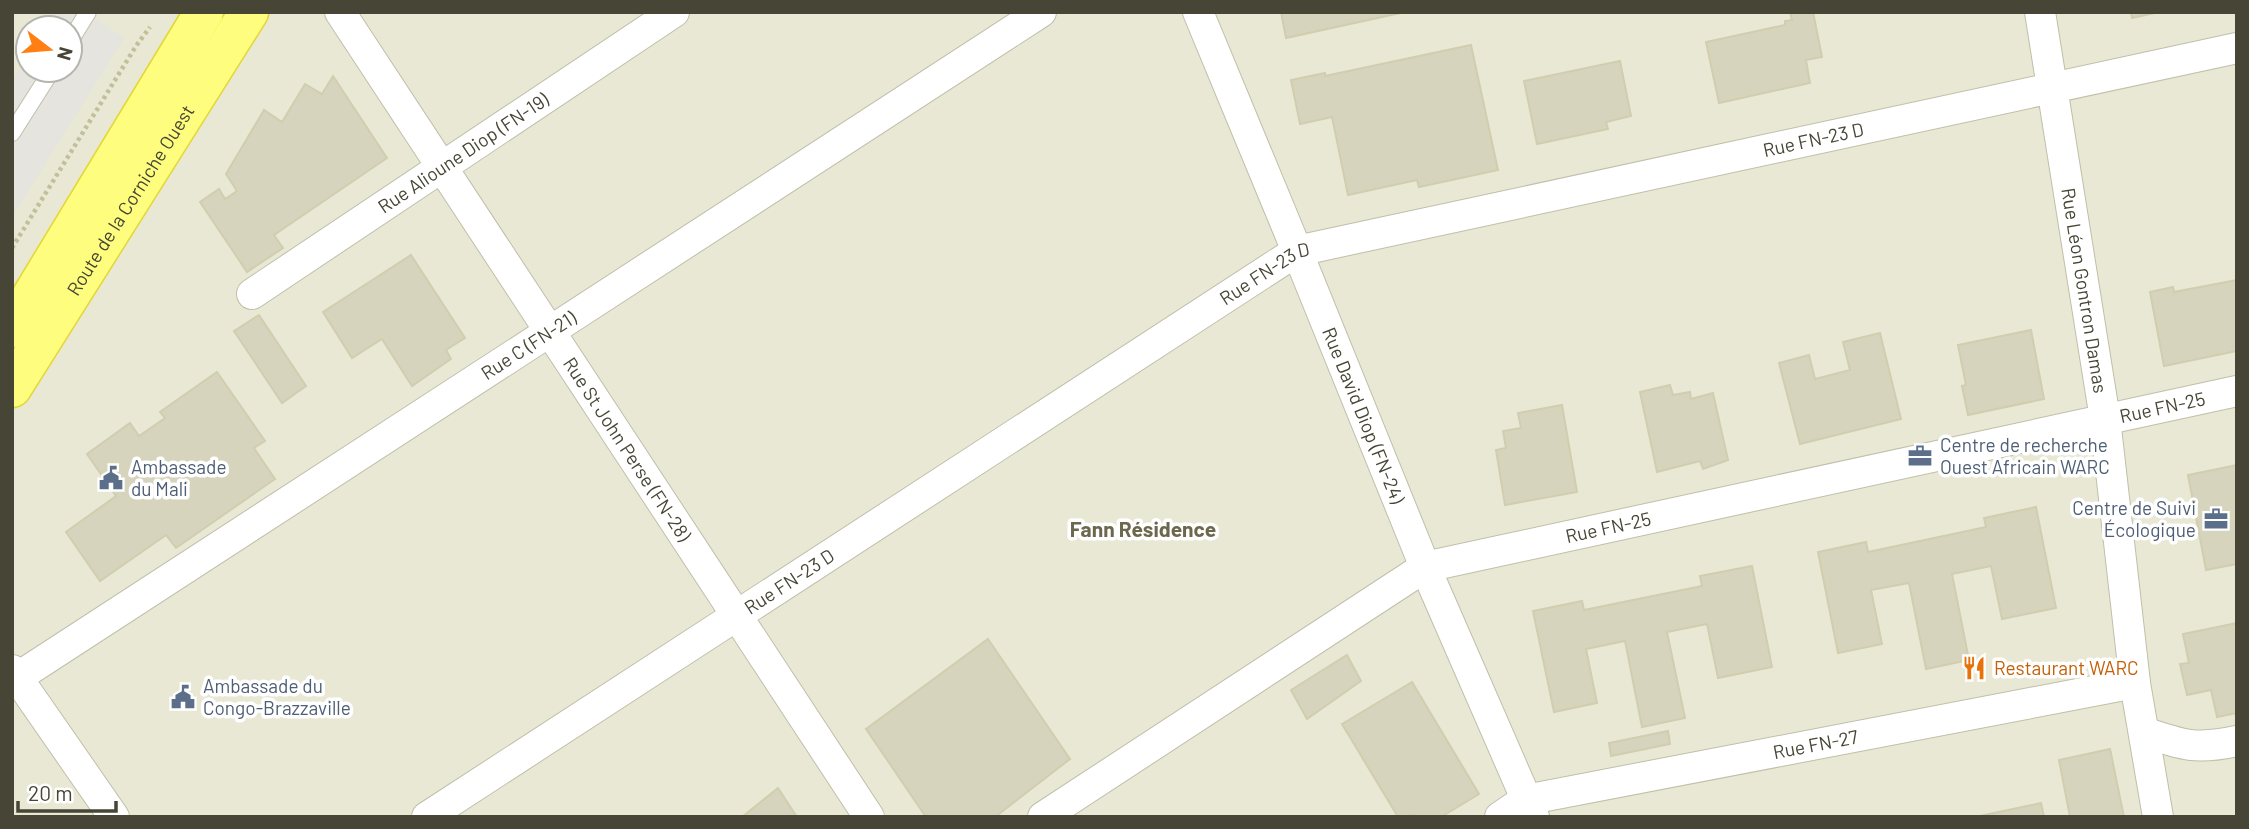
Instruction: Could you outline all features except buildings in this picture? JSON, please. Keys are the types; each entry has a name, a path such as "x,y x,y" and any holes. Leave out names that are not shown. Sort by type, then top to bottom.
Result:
{"highway":[{"name":"Route de la Corniche Ouest","path":"12,328 204,12"},
{"name":"Route de la Corniche Ouest","path":"12,388 249,12"}],"street":[{"name":"Rue St John Perse (FN-28)","path":"340,12 869,817"},
{"name":"Rue Alioune Diop (FN-19)","path":"252,295 674,12"},
{"name":"Rue C (FN-21)","path":"14,676 1041,12"},
{"name":"Rue David Diop (FN-24)","path":"1198,12 1425,567 1530,809"},
{"name":"Rue Léon Gontron Damas","path":"2040,12 2105,419 2135,683 2158,817"},
{"name":"Rue FN-23 D","path":"426,817 1297,251 2237,48"},
{"name":"Rue FN-25","path":"1043,817 1425,567 2237,391"},
{"path":"14,676 114,817"},
{"name":"Rue FN-27","path":"1500,817 2135,683"},
{"path":"2144,732 2174,743 2197,747 2237,741"}],"lane":[{"path":"12,133 43,84"}],"path":[{"path":"12,248 136,46 155,21"}],"shaded area":[{"path":"12,12 2237,12 2237,817 12,817"},
{"path":"85,12 124,38 12,217 12,81 14,78 14,84 84,84 84,14 55,14"}],"place":[{"name":"Centre de recherche Ouest Africain WARC","path":"1920,456"},
{"name":"Ambassade du Mali","path":"111,478"},
{"name":"Centre de Suivi Écologique","path":"2216,519"},
{"name":"Restaurant WARC","path":"1974,668"},
{"name":"Ambassade du Congo-Brazzaville","path":"183,697"}],"district":[{"name":"Fann Résidence","path":"1143,530"}]}
